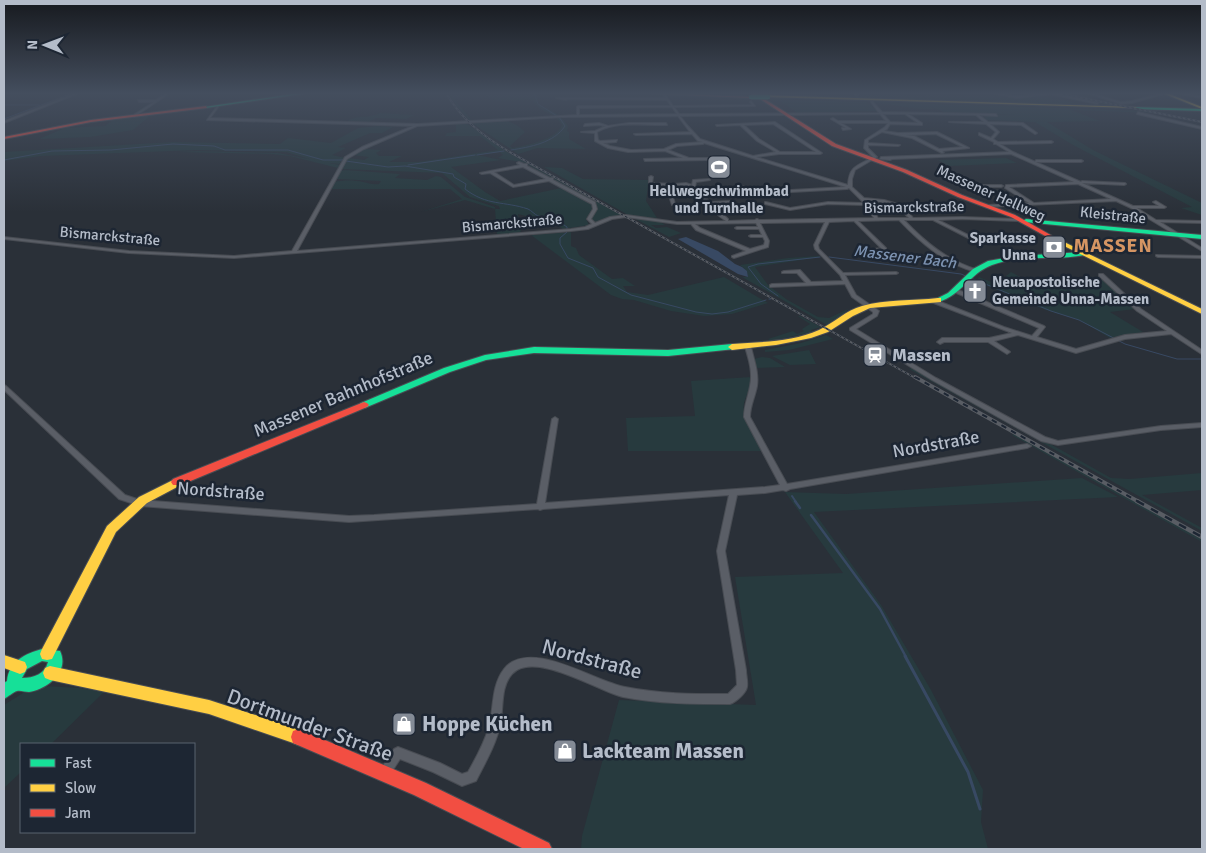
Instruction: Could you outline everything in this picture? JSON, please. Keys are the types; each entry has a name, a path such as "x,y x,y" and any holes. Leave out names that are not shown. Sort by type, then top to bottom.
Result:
{"main road":[{"path":"4,138 31,133"},
{"name":"Massener Hellweg","path":"815,133 834,145 905,171 1020,220 1080,253 1202,312"},
{"name":"Kleistraße","path":"1020,220 1202,238"},
{"name":"Massener Bahnhofstraße","path":"47,654 111,529 126,512 165,487 438,374 485,358 509,353 547,350 668,352 748,347 787,342 814,335 832,327 857,310 869,306 933,301 949,296 985,264 1002,259 1080,253"},
{"path":"4,692 15,684 27,686 35,684 50,674 57,661 55,656 47,654 32,658 15,673 13,680 15,684"},
{"path":"4,662 20,667"},
{"name":"Dortmunder Straße","path":"50,674 156,694 210,708 330,749 385,772 543,849"}],"street":[{"path":"293,253 345,160 363,148 398,133"},
{"path":"596,133 595,138 599,142 609,147 630,151"},
{"path":"636,134 691,133 703,143"},
{"path":"750,133 779,153"},
{"path":"751,156 779,153 820,153 789,133"},
{"path":"850,188 849,175 854,169 875,157 868,151 866,144 869,138 878,133"},
{"path":"892,133 913,137 947,156"},
{"path":"899,134 937,133 967,148 939,150"},
{"path":"991,140 997,133"},
{"path":"980,134 1012,153 1132,207 1202,250"},
{"path":"599,142 616,141"},
{"path":"994,143 1051,142"},
{"path":"665,150 676,145 703,143 751,156 850,188 863,199 878,220"},
{"path":"866,144 898,145"},
{"path":"616,152 665,150 689,159"},
{"path":"887,158 1012,153"},
{"path":"645,160 703,157 710,159"},
{"path":"1033,161 1082,161"},
{"path":"519,163 526,165 594,203 595,209 589,219 595,225"},
{"path":"482,173 526,165"},
{"path":"490,172 514,186"},
{"path":"651,177 650,184 694,186 727,220"},
{"path":"506,188 552,179"},
{"path":"694,186 694,181 708,180"},
{"path":"976,186 1080,183 1124,184"},
{"path":"673,185 670,189 674,204"},
{"path":"1005,186 1032,204"},
{"path":"742,187 758,196 792,191 850,188"},
{"path":"863,199 895,204 902,207 912,219"},
{"path":"987,206 1116,200 1143,217 1149,217"},
{"path":"709,203 729,202"},
{"path":"1132,207 1164,207 1155,202"},
{"path":"766,203 790,209 828,203 867,204"},
{"path":"790,209 795,220"},
{"name":"Bismarckstraße","path":"4,238 129,252 224,257 562,231 595,225 622,216 672,222 997,218 1020,220"},
{"path":"900,219 929,247 972,275"},
{"path":"933,219 978,242"},
{"path":"734,257 766,246 757,220"},
{"path":"855,220 884,249 861,252"},
{"path":"827,221 816,249 842,274 854,296 876,311 875,314 852,327 853,329 948,387 1043,438 1058,443 1160,428 1202,425"},
{"path":"1156,221 1202,222"},
{"path":"691,222 698,229 750,252"},
{"path":"736,228 761,228"},
{"path":"751,236 764,236"},
{"path":"1158,256 1202,256"},
{"path":"784,272 798,271 810,284"},
{"path":"842,274 896,273"},
{"path":"1101,275 1139,310 1202,352"},
{"path":"772,286 847,282"},
{"path":"956,291 1042,327 1033,338"},
{"path":"933,301 1018,333 1076,351 1118,338 1173,332"},
{"path":"940,342 942,340 989,340 1018,333"},
{"path":"989,340 1007,352"},
{"path":"748,347 754,374 754,384 747,405 747,417 786,488"},
{"name":"Nordstraße","path":"4,387 122,497 140,502 348,519 540,507 786,488 1027,446"},
{"path":"540,507 555,419"},
{"name":"Nordstraße","path":"385,772 398,753 431,765 462,780 472,777 486,749 494,726 503,682 507,673 520,664 534,662 549,665 623,692 730,700 742,686 741,670 720,551 732,493"}],"green space":[{"path":"54,133 116,133 90,137 39,139"},
{"path":"349,133 382,133 370,133 338,147 346,148 332,155 345,158 339,164 316,161 286,152 198,150 41,156 4,161 4,152 173,142 280,144 288,138 331,143"},
{"path":"447,133 480,133 507,152 621,215 592,222 590,219 597,207 596,203 525,163 498,158 503,155 500,152 477,155 501,160 451,167 500,201 566,187 592,205 593,208 586,219 589,225 563,229 556,224 518,214 521,233 497,235 495,209 500,209 499,206 470,197 442,173 341,169 348,158 364,160 369,157 353,155 364,149 381,150 376,153 379,156 402,156 389,162 418,162 498,150 480,136 445,136"},
{"path":"487,133 524,133 510,146 512,148 533,144 554,134 569,133 569,139 586,149 538,148 518,154"},
{"path":"1053,133 1065,133 1093,150 1202,203 1202,215 1181,208 1192,207"},
{"path":"177,152 278,153 340,165 338,168 290,156 272,154"},
{"path":"1006,158 1017,163 949,166 938,160"},
{"path":"544,167 562,168 583,179 649,180 646,201 657,218 628,215"},
{"path":"345,170 400,174 395,178 427,180 436,176 441,177 465,197 495,207 495,209 465,200 421,212 462,199 450,189 331,189 334,182 338,181 360,181 379,184 381,181 336,179 340,171"},
{"path":"632,217 661,222 665,225 651,225 656,228 667,227 681,233 669,237"},
{"path":"571,232 571,246 576,248 579,255 612,279 623,278 635,286 623,286 627,292 648,295 724,277 768,303 732,314 704,316 671,311 634,300 622,299 611,295 531,235"},
{"path":"820,257 755,267 768,285 786,299 818,317 829,318 848,309 843,315 827,325 742,277 748,277 747,271 740,265"},
{"path":"1011,272 1026,280 1069,276 1077,279 1103,279 1135,309 1110,312 1143,332 1110,338 1079,320 1046,310 976,281 979,277 996,284"},
{"path":"798,316 821,327 811,330 812,332 772,341 768,339 793,331 797,334 804,331 802,329 810,324"},
{"path":"826,335 833,339 789,350 765,352 765,350 801,343"},
{"path":"809,350 816,364 790,365 772,356"},
{"path":"770,358 785,367 756,368 754,359"},
{"path":"913,367 1111,478 1130,479 1202,473 1202,490 1142,495 1202,528 1202,531 909,369"},
{"path":"751,377 751,384 744,403 745,415 764,451 628,451 626,418 695,416 691,381"},
{"path":"1014,434 1202,539 1202,542 1012,435"},
{"path":"1082,478 1118,497 814,512 881,605 931,690 983,790 981,822 988,849 581,849 582,836 619,700 756,705 735,577 843,573 785,492 846,494"},
{"path":"44,686 80,688 104,692 52,743 20,743 20,773 4,788 4,705 23,693"}],"water":[{"path":"686,237 718,251 747,271 748,277 738,274 678,239"}],"waterway":[{"path":"511,150 534,146 559,133"},
{"name":"Massener Bach","path":"4,160 52,151 111,150 173,144 214,146 225,150 288,150 323,160 343,160"},
{"path":"477,155 504,151"},
{"path":"408,165 475,155"},
{"name":"Massener Bach","path":"346,161 388,167 405,166 453,174 454,177 466,184 465,189 481,198 528,209 538,216 560,223 567,227 567,232 560,238 560,244 568,258 593,268 598,277 631,295 696,312 712,314 728,312 766,300"},
{"name":"Massener Bach","path":"778,296 761,284 748,267 758,264 820,257"},
{"name":"Massener Bach","path":"829,257 961,274 1051,311 1079,320 1125,344 1177,359 1202,359"},
{"path":"792,496 796,502"},
{"path":"795,501 800,508"},
{"path":"811,515 880,609 906,657"},
{"path":"905,656 968,772 980,809"}],"railway":[{"path":"482,133 508,151 917,379"},
{"path":"915,377 1139,502"},
{"path":"1137,501 1202,537"}],"traffic: fast":[{"path":"1026,221 1202,237"},
{"path":"938,300 951,294 975,271 991,263 1016,258 1083,254"},
{"path":"364,405 447,370 485,358 534,350 668,353 732,347"},
{"path":"42,655 55,656 53,670 49,675 37,683 29,685 15,684 16,673 19,668 27,661 42,655"},
{"path":"4,692 15,684"}],"traffic: slow":[{"path":"1060,242 1202,312"},
{"path":"732,347 776,343 819,333 856,310 870,306 938,300"},
{"path":"47,654 111,529 143,500 177,482"},
{"path":"4,662 20,667"},
{"path":"50,673 209,707 299,737"}],"traffic: jam":[{"path":"4,138 31,133"},
{"path":"815,133 834,145 905,171 960,196 1013,216 1060,242"},
{"path":"177,482 364,405"},
{"path":"299,737 420,789 543,849"}],"place":[{"name":"Hellwegschwimmbad und Turnhalle","path":"719,167"},
{"name":"Sparkasse Unna","path":"1054,247"},
{"name":"Neuapostolische Gemeinde Unna-Massen","path":"975,291"},
{"name":"Massen","path":"875,355"},
{"name":"Hoppe Küchen","path":"404,724"},
{"name":"Lackteam Massen","path":"565,751"}],"district":[{"name":"MASSEN","path":"1113,245"}]}
